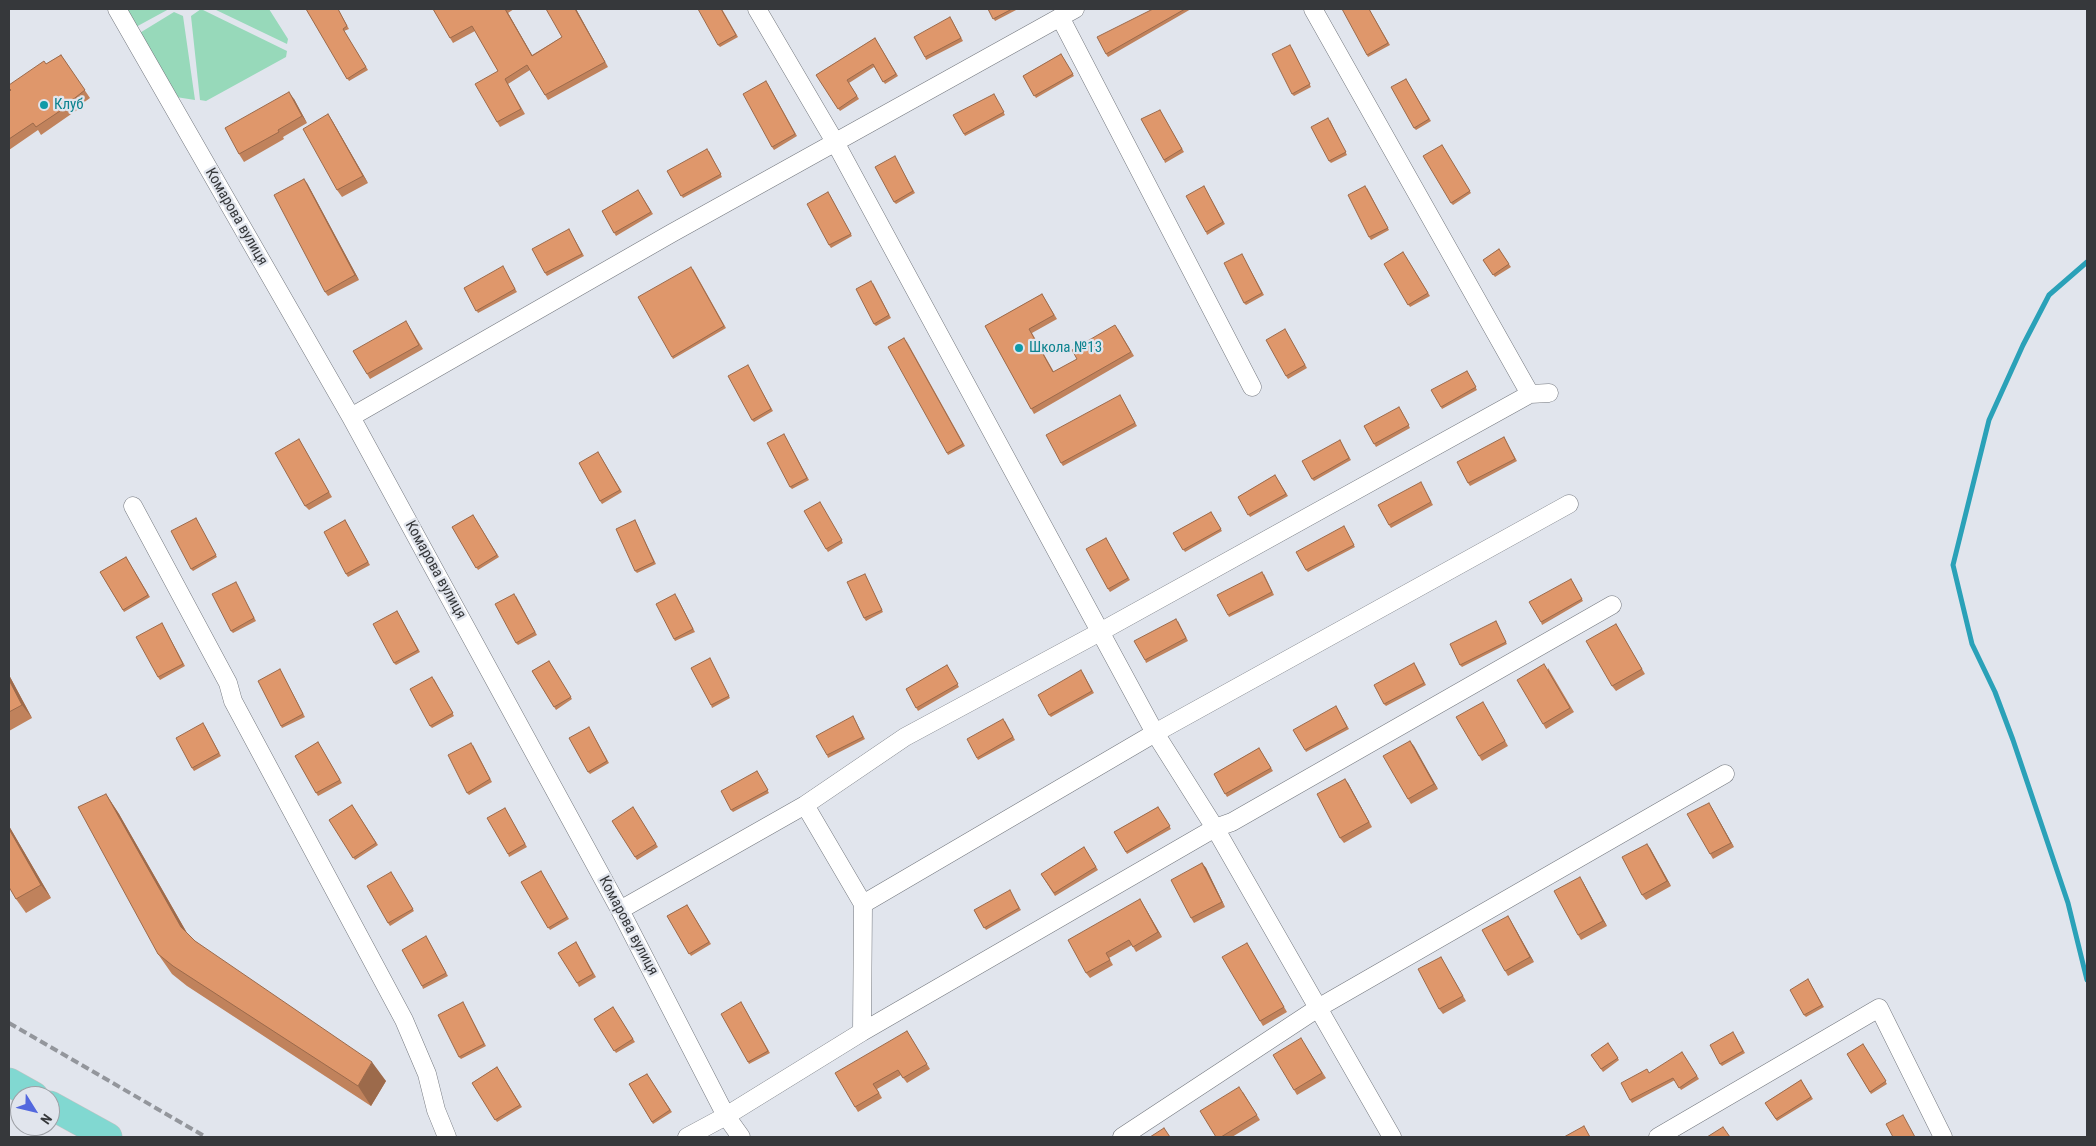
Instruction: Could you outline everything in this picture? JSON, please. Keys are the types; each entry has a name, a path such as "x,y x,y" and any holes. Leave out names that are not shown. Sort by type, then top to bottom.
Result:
{"main road":[{"path":"60,1111 108,1137"}],"street":[{"name":"Комарова вулиця","path":"117,9 351,417 620,910 726,1116 741,1137"},
{"path":"757,9 834,142 1155,733 1215,828 1392,1137"},
{"path":"1313,9 1530,394"},
{"path":"351,417 834,142 1068,13 1252,387"},
{"path":"620,910 805,805 904,737 1100,632 1530,394 1549,393"},
{"path":"863,904 1155,733 1568,504"},
{"path":"133,506 228,683 233,701 404,1020 427,1074 436,1110 447,1137"},
{"path":"687,1137 726,1116 862,1032 1215,828 1232,822 1612,605"},
{"path":"1122,1137 1318,1008 1725,774"},
{"path":"805,805 863,904 862,1032"},
{"path":"1658,1137 1879,1008 1943,1137"}],"green space":[{"path":"124,9 169,9 134,28"},
{"path":"201,9 287,51 286,57 206,101 200,100 191,16"},
{"path":"214,9 269,9 288,39 287,44"},
{"path":"174,12 183,16 195,100 176,97 138,34"}],"building":[{"path":"306,9 338,9 347,26 343,29 366,67 347,79"},
{"path":"433,9 505,9 532,56 562,37 546,9 575,9 605,62 545,95 527,65 505,79 521,109 497,122 475,84 498,71 472,26 450,38"},
{"path":"698,9 721,9 736,35 718,45"},
{"path":"988,9 1012,9 993,19"},
{"path":"1153,9 1185,9 1106,54 1097,37"},
{"path":"1342,9 1369,9 1388,43 1367,55"},
{"path":"950,17 961,38 925,57 914,37"},
{"path":"875,38 896,74 883,82 873,64 847,80 857,96 838,109 816,75"},
{"path":"1290,45 1310,84 1292,94 1272,54"},
{"path":"1061,54 1073,74 1034,96 1023,76"},
{"name":"Клуб","path":"61,55 85,90 71,101 72,103 36,127 33,123 9,139 9,92 11,90 9,85 44,61 46,64"},
{"path":"1406,79 1429,119 1414,128 1391,87"},
{"path":"766,81 795,134 772,147 743,94"},
{"path":"289,92 302,116 278,130 279,132 239,154 225,128"},
{"path":"994,94 1004,112 964,134 953,115"},
{"path":"1160,110 1182,149 1164,160 1141,119"},
{"path":"328,114 363,176 337,190 303,129"},
{"path":"1328,118 1346,152 1329,161 1311,127"},
{"path":"1442,145 1470,191 1451,203 1423,156"},
{"path":"707,149 721,174 681,196 667,171"},
{"path":"895,156 913,191 894,202 875,167"},
{"path":"304,179 355,275 325,292 274,195"},
{"path":"1204,186 1223,222 1206,232 1186,196"},
{"path":"1365,186 1388,228 1369,237 1348,195"},
{"path":"638,190 651,212 614,233 602,211"},
{"path":"828,192 851,234 829,245 807,204"},
{"path":"569,229 582,254 545,273 532,249"},
{"path":"1499,249 1509,264 1493,275 1483,260"},
{"path":"1403,252 1428,293 1408,305 1384,264"},
{"path":"1242,254 1262,293 1244,303 1224,263"},
{"path":"503,266 515,289 476,311 464,288"},
{"path":"691,267 724,326 672,357 638,297"},
{"path":"871,281 889,315 874,324 856,289"},
{"name":"Школа №13","path":"1042,294 1054,315 1029,329 1053,372 1077,359 1072,350 1115,325 1131,352 1031,409 985,326"},
{"path":"406,321 419,345 367,374 353,351"},
{"path":"1285,329 1305,365 1286,376 1266,340"},
{"path":"904,338 963,444 947,453 888,347"},
{"path":"748,365 771,409 752,420 728,376"},
{"path":"1467,371 1476,387 1441,407 1431,390"},
{"path":"1120,395 1135,423 1061,463 1046,435"},
{"path":"1399,407 1409,425 1374,444 1364,426"},
{"path":"784,434 807,478 790,487 767,443"},
{"path":"1504,437 1515,459 1468,483 1457,462"},
{"path":"299,439 329,492 305,506 275,453"},
{"path":"1340,440 1349,458 1312,479 1302,461"},
{"path":"598,452 620,490 600,501 579,463"},
{"path":"1275,475 1286,494 1248,515 1238,497"},
{"path":"1421,482 1431,502 1389,525 1378,505"},
{"path":"820,502 842,540 826,549 804,511"},
{"path":"1211,512 1221,529 1183,550 1173,533"},
{"path":"473,515 497,555 476,568 452,527"},
{"path":"196,518 216,555 191,569 171,531"},
{"path":"345,520 368,562 346,574 324,532"},
{"path":"635,520 654,562 635,571 616,529"},
{"path":"1344,526 1354,545 1306,570 1296,552"},
{"path":"1106,538 1128,578 1108,589 1086,549"},
{"path":"126,557 148,595 123,610 100,572"},
{"path":"1262,572 1272,592 1228,615 1217,595"},
{"path":"865,574 882,610 864,618 847,582"},
{"path":"1571,579 1582,599 1541,622 1529,602"},
{"path":"236,582 254,618 231,631 212,594"},
{"path":"514,594 535,632 516,643 495,604"},
{"path":"675,594 693,629 674,639 656,604"},
{"path":"397,611 418,650 394,663 373,624"},
{"path":"1176,619 1186,638 1145,660 1134,641"},
{"path":"1496,621 1506,642 1460,665 1450,644"},
{"path":"162,623 183,664 158,677 136,637"},
{"path":"1616,624 1642,669 1612,686 1586,641"},
{"path":"710,658 729,696 711,705 691,668"},
{"path":"549,661 571,697 554,707 532,671"},
{"path":"1414,663 1424,683 1384,704 1374,685"},
{"path":"1544,664 1570,708 1543,724 1517,680"},
{"path":"947,665 958,684 916,708 906,689"},
{"path":"280,669 303,714 281,726 258,681"},
{"path":"1081,670 1092,691 1049,715 1038,695"},
{"path":"432,677 453,713 430,726 410,689"},
{"path":"9,680 22,705 9,712"},
{"path":"1483,702 1505,741 1479,756 1456,717"},
{"path":"1336,706 1347,727 1305,750 1293,730"},
{"path":"853,716 863,737 827,755 816,736"},
{"path":"1003,719 1013,737 977,758 967,739"},
{"path":"203,723 219,753 192,768 176,738"},
{"path":"589,727 607,761 588,772 569,738"},
{"path":"1410,741 1434,784 1408,799 1383,756"},
{"path":"318,742 340,780 316,793 295,756"},
{"path":"471,743 490,779 467,793 448,755"},
{"path":"1259,748 1271,768 1225,794 1214,774"},
{"path":"757,771 768,790 731,810 721,791"},
{"path":"1345,779 1369,822 1340,838 1317,794"},
{"path":"106,794 181,927 195,941 372,1062 358,1086 173,966 158,954 78,807"},
{"path":"1709,803 1731,843 1710,854 1687,814"},
{"path":"352,805 376,843 353,858 329,820"},
{"path":"633,807 656,844 635,857 612,821"},
{"path":"1158,807 1170,826 1126,852 1114,832"},
{"path":"505,808 525,844 508,854 487,818"},
{"path":"9,829 41,885 16,899 9,887"},
{"path":"1647,844 1667,881 1642,895 1622,857"},
{"path":"1084,847 1096,867 1054,893 1041,874"},
{"path":"1202,863 1222,902 1191,918 1171,880"},
{"path":"541,871 567,917 548,928 521,882"},
{"path":"391,872 413,909 388,923 367,886"},
{"path":"1580,877 1603,921 1578,935 1554,891"},
{"path":"1010,890 1019,908 984,928 974,910"},
{"path":"1140,899 1158,932 1133,947 1129,940 1106,953 1110,960 1086,973 1068,940"},
{"path":"687,905 709,942 689,954 667,916"},
{"path":"1508,916 1530,957 1505,971 1482,930"},
{"path":"426,936 446,973 422,986 402,950"},
{"path":"576,942 593,974 577,983 558,953"},
{"path":"1247,943 1284,1007 1260,1021 1222,957"},
{"path":"1441,957 1463,996 1439,1009 1418,969"},
{"path":"1808,979 1822,1005 1804,1015 1790,990"},
{"path":"463,1002 484,1044 459,1057 438,1015"},
{"path":"741,1002 768,1051 748,1062 721,1014"},
{"path":"613,1007 633,1039 614,1051 594,1019"},
{"path":"907,1031 927,1064 903,1078 898,1070 873,1084 879,1093 855,1107 835,1073"},
{"path":"1733,1032 1743,1051 1720,1064 1710,1045"},
{"path":"1301,1038 1322,1073 1294,1090 1273,1055"},
{"path":"1608,1043 1618,1058 1601,1069 1591,1055"},
{"path":"1863,1044 1886,1081 1870,1092 1847,1054"},
{"path":"1682,1052 1697,1076 1679,1088 1673,1078 1630,1100 1621,1083 1647,1069 1649,1073"},
{"path":"497,1067 520,1105 495,1120 472,1083"},
{"path":"647,1074 670,1110 652,1122 629,1084"},
{"path":"1801,1080 1811,1097 1776,1119 1765,1103"},
{"path":"1239,1087 1257,1115 1221,1137 1216,1137 1200,1111"},
{"path":"1903,1115 1915,1137 1893,1137 1886,1124"},
{"path":"1584,1126 1590,1137 1564,1137"},
{"path":"1723,1127 1730,1137 1707,1137"},
{"path":"1164,1128 1170,1137 1150,1137"}],"waterway":[{"path":"2087,262 2049,295 2023,345 1989,420 1953,565 1972,644 1995,692 2013,740 2068,903 2087,980"}],"railway":[{"path":"9,1023 206,1137"}],"place":[{"name":"Клуб","path":"44,105"},
{"name":"Школа №13","path":"1019,348"}]}
